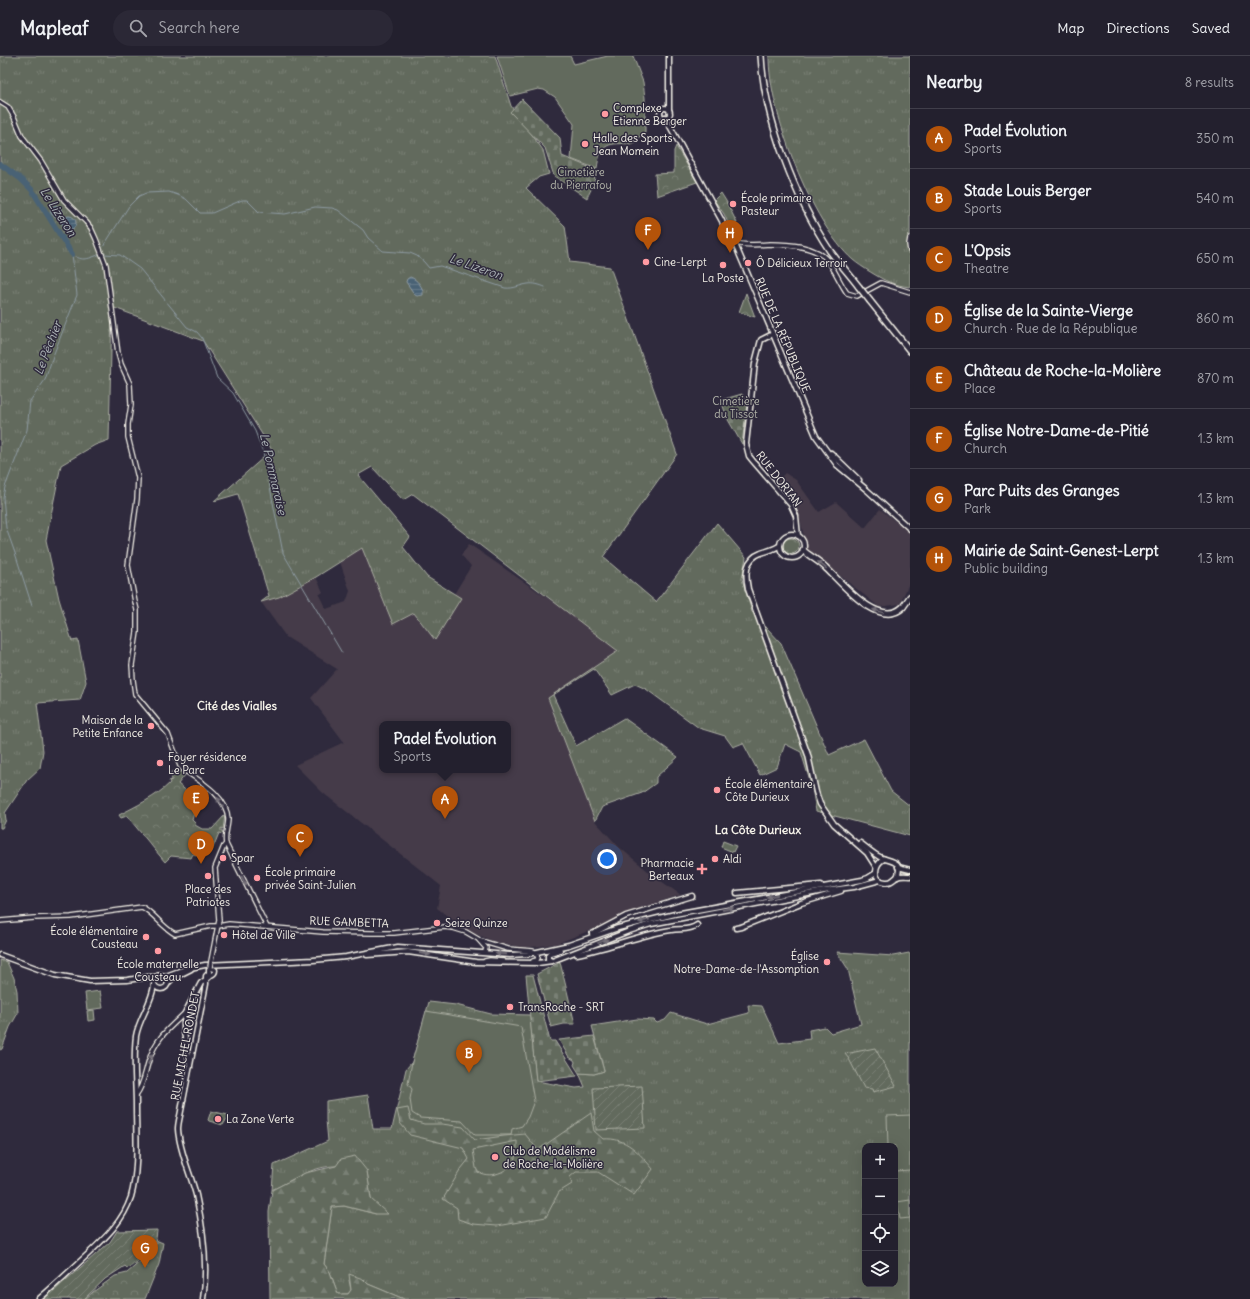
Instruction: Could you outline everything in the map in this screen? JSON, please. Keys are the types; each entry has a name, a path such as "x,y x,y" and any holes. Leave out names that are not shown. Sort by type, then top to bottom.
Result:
{"highway":[{"path":"763,56 764,85 768,107 790,172 809,214 831,251 910,351"},
{"path":"871,300 910,346"},
{"path":"803,550 823,566 867,607 881,613 892,612 902,608 910,597"}],"main road":[{"path":"669,56 669,110 667,116 676,136 722,221 726,224 727,231 735,243 729,244 724,236 727,231"},
{"path":"667,116 662,116 660,114 661,110 669,103"},
{"path":"664,108 669,110"},
{"name":"RUE DE LA RÉPUBLIQUE","path":"735,243 816,436 838,465 862,485 910,530"},
{"name":"RUE DORIAN","path":"773,334 761,340 756,358 746,444 749,456 791,505 796,516 798,536"},
{"name":"RUE DORIAN","path":"792,534 796,524"},
{"path":"779,546 786,556 798,556 803,550 802,541 798,536 792,534 783,538 779,546 753,558 746,573 748,589 792,715 808,755 820,804 834,824 867,853 876,867 876,873 880,880"},
{"path":"766,552 782,552"},
{"path":"851,839 861,844 876,856 894,862 899,870 897,877"},
{"path":"876,867 884,859"},
{"path":"898,867 910,870"},
{"path":"313,960 352,956 398,947 510,955 535,952 569,946 618,928 668,915 852,882 866,879 876,873"},
{"path":"736,928 801,903 854,887 880,880 890,882 897,877 910,876"},
{"path":"737,893 852,882"},
{"path":"0,955 55,974 90,981 127,980 154,977 161,974 166,976 185,969 215,964 329,960 375,954 408,952 482,962 532,964 552,961 567,956 651,924 824,891 854,887"},
{"path":"552,961 548,958 550,953 570,947 626,916 692,896"},
{"path":"567,956 592,951 662,931 692,929 697,925"},
{"path":"190,1067 184,1032 185,1013 201,982 206,982 206,976 210,974 208,970 210,967"},
{"path":"39,1299 110,1234 119,1222 127,1207 133,1186 135,1168 135,1052 136,1036 141,1017 152,997 161,989 165,988 173,978 193,968"},
{"path":"166,976 168,983"},
{"path":"152,997 154,977"},
{"path":"104,981 129,982 148,979 151,980 157,988 161,989"},
{"name":"RUE MICHEL RONDET","path":"203,1299 205,1266 202,1228 196,1196 178,1129 206,982"}],"street":[{"path":"0,102 8,107 22,136 41,161 64,200 91,228 106,265 118,353 130,384 131,394 128,437 138,478 137,499 128,565 134,602 137,610 137,632 132,665 135,694 168,734 180,766 201,781 222,803 228,820 226,828 226,845 267,927"},
{"path":"910,238 910,251"},
{"path":"735,243 796,245 816,252 828,260 847,293 851,295 857,296 881,283 910,292"},
{"path":"210,967 219,920 219,902 215,868 224,846 226,845"},
{"name":"RUE GAMBETTA","path":"0,921 71,917 142,907 175,934 211,926 229,924 323,932 372,933 394,933 444,927 466,932 478,939 508,949 535,952"},
{"path":"478,939 486,948 485,952 482,953"},
{"path":"482,962 490,960 535,961 538,959 535,952"},
{"path":"136,1095 142,1086 149,1059 154,1047 169,1027 185,1013"}],"shaded area":[{"path":"785,473 796,480 819,512 836,502 865,528 880,509 910,533 910,581 900,604 879,607 807,549 796,503 776,482"},
{"path":"469,544 565,610 619,652 549,698 595,821 619,847 654,876 681,895 632,911 601,926 556,944 525,948 497,943 464,929 437,908 441,886 323,793 295,765 344,742 311,698 337,669 286,637 261,602 279,597 316,577 323,592 319,595 326,609 346,602 350,591 340,562 363,548 393,623 414,613 461,599 454,594 471,566 461,555"}],"green space":[{"path":"0,56 495,56 511,106 543,150 549,174 539,177 526,188 565,226 570,262 610,267 677,454 603,557 656,602 717,523 746,557 742,579 752,612 781,643 829,755 864,739 891,791 910,806 910,836 816,811 812,788 801,752 785,744 777,767 760,775 743,743 733,747 725,736 699,728 646,689 635,684 612,695 594,669 553,695 576,746 624,718 678,757 656,777 656,783 642,793 602,807 595,821 548,698 618,651 413,494 403,500 372,467 358,475 410,537 403,547 427,577 461,598 435,640 414,613 393,624 362,548 316,577 279,597 261,602 269,596 238,494 214,501 272,450 203,341 112,307 109,440 95,445 61,465 46,540 59,599 72,641 78,640 86,682 80,700 37,703 43,751 40,768 27,780 5,813 6,820 2,828 0,828"},
{"name":"Complexe Etienne Berger","path":"497,56 570,56 574,64 608,56 633,56 643,82 645,98 645,133 633,144 612,144 603,149 598,160 597,169 571,159 574,124 555,97 544,90 538,89 510,96"},
{"path":"769,56 910,56 910,287 897,285 885,280 856,263 838,243 822,221 795,165 784,135 776,106 771,79"},
{"name":"Cimetière du Pierrafoy","path":"522,99 560,138 562,156 596,170 594,183 587,198 554,176 545,148 510,112"},
{"path":"676,146 697,182 657,196 655,174 674,173 674,151"},
{"path":"721,193 737,223 729,225 724,214 714,200"},
{"path":"746,293 755,317 739,312"},
{"name":"Cimetière du Tissot","path":"742,394 747,403 742,444 727,418 721,400"},
{"path":"788,538 794,538 799,543 797,552 794,554 788,554 783,549 783,543"},
{"path":"179,770 185,775 178,784 200,802 199,807 195,810 192,820 196,824 195,825 202,829 212,829 225,815 223,829 221,828 221,831 223,831 222,834 219,833 213,848 205,847 201,857 193,854 191,858 171,856 165,862 127,816 121,818 119,815 159,793 170,783 169,781 172,780 171,772"},
{"path":"723,841 736,846 733,852 721,847"},
{"path":"837,952 893,956 909,953 910,1299 404,1299 368,1284 362,1279 349,1280 351,1290 348,1294 338,1294 330,1272 324,1264 332,1207 344,1206 376,1214 371,1199 367,1171 340,1166 319,1168 303,1174 272,1190 274,1165 328,1141 326,1101 368,1095 373,1129 392,1129 406,1069 412,1062 429,1002 456,1005 491,1014 530,1015 536,1081 576,1088 585,1087 579,1073 594,1074 604,1071 592,1026 637,1019 654,1020 657,1023 665,1020 671,1013 707,1024 749,1013 748,1005 762,1006 779,1043 810,1039 809,1030 825,1027 831,1033 861,1024 848,969"},
{"path":"0,960 7,962 14,978 17,991 18,1013 10,1027 2,1049 0,1050"},
{"path":"560,962 575,1024 564,1024 551,1027 537,974"},
{"path":"526,975 533,975 550,1041 555,1041 577,1076 536,1081"},
{"path":"100,991 103,1008 87,1010 85,993"},
{"path":"94,1010 95,1020 88,1021 87,1011"},
{"path":"426,1011 521,1027 534,1101 528,1117 522,1126 512,1129 511,1135 475,1135 462,1121 420,1118 412,1113 410,1099 412,1089 408,1084 412,1062"},
{"path":"594,1036 604,1071 594,1074 579,1073 574,1065 574,1060 569,1057 559,1040"},
{"path":"875,1048 896,1086 873,1092 872,1089 864,1088 845,1054"},
{"path":"642,1086 645,1128 596,1130 593,1088"},
{"path":"408,1108 411,1120 424,1124 442,1124 463,1127 475,1140 525,1134 538,1150 591,1113 594,1131 603,1139 611,1139 626,1143 643,1157 653,1169 634,1195 598,1172 576,1172 570,1177 572,1184 559,1192 546,1217 497,1226 473,1224 458,1219 457,1208 443,1199 461,1169 469,1159 463,1148 410,1135 400,1123 397,1110"},
{"name":"La Zone Verte","path":"211,1111 228,1115 223,1125 208,1120"},
{"path":"910,1115 910,1170 898,1171 898,1143 888,1143 887,1116"},
{"name":"Club de Modélisme de Roche-la-Molière","path":"517,1141 514,1160 507,1169 490,1175 478,1172 473,1150"},
{"path":"355,1156 367,1171 371,1199 388,1214 376,1214 344,1206 332,1207 324,1264 330,1272 338,1294 348,1294 351,1290 349,1274 363,1279 368,1284 404,1299 270,1299 269,1212 272,1190 305,1173 336,1166 341,1159"},
{"path":"910,1200 910,1218 900,1219 898,1202"},
{"path":"157,1230 155,1242 142,1257 130,1267 127,1268 125,1266 105,1279 84,1299 44,1299 110,1242 117,1231"},
{"path":"158,1241 163,1243 159,1264 145,1299 85,1299 115,1276 127,1273 149,1254"}],"water":[{"path":"56,205 60,207 62,211 60,215 56,217 52,215 50,211 52,207"},
{"path":"66,216 72,216 76,220 76,226 72,230 66,230 62,226 62,220"},
{"path":"410,277 420,284 423,295 415,295 406,282"}],"waterway":[{"name":"Le Lizeron","path":"0,164 21,179 32,190 72,254"},
{"name":"Le Lizeron","path":"103,247 129,206 139,196 146,193 169,192 186,199 200,213 212,213 242,200 247,200 259,212 285,214 315,207 332,208 338,210 363,230 368,238 383,251 410,253 417,256 429,268 440,266 505,288 525,284 537,284 545,287"},
{"name":"Le Lizeron","path":"72,254 83,259 101,254"},
{"name":"Le Pêchier","path":"32,606 6,528 3,497 5,487 27,430 30,401 45,380 77,295 72,254"},
{"name":"Le Pommaraise","path":"104,254 120,255 140,269 187,327 197,332 202,338 217,378 233,393 255,431 263,452 283,553 342,653"}],"place":[{"name":"Complexe Etienne Berger","path":"605,114"},
{"name":"Halle des Sports Jean Momein","path":"585,144"},
{"name":"École primaire Pasteur","path":"733,204"},
{"name":"Église Notre-Dame-de-Pitié","path":"648,250"},
{"name":"Mairie de Saint-Genest-Lerpt","path":"730,253"},
{"name":"Cine-Lerpt","path":"646,262"},
{"name":"Ô Délicieux Terroir","path":"748,263"},
{"name":"La Poste","path":"723,265"},
{"name":"Maison de la Petite Enfance","path":"151,726"},
{"name":"Foyer résidence Le Parc","path":"160,763"},
{"name":"École élémentaire Côte Durieux","path":"717,790"},
{"name":"Château de Roche-la-Molière","path":"196,818"},
{"name":"Padel Évolution","path":"445,819"},
{"name":"L'Opsis","path":"300,857"},
{"name":"Spar","path":"223,858"},
{"name":"Aldi","path":"715,859"},
{"name":"Église de la Sainte-Vierge","path":"201,864"},
{"name":"Pharmacie Berteaux","path":"702,869"},
{"name":"Place des Patriotes","path":"208,876"},
{"name":"École primaire privée Saint-Julien","path":"257,878"},
{"name":"Seize Quinze","path":"437,923"},
{"name":"Hôtel de Ville","path":"224,935"},
{"name":"École élémentaire Cousteau","path":"146,937"},
{"name":"École maternelle Cousteau","path":"158,951"},
{"name":"Église Notre-Dame-de-l'Assomption","path":"827,962"},
{"name":"TransRoche - SRT","path":"510,1007"},
{"name":"Stade Louis Berger","path":"469,1073"},
{"name":"La Zone Verte","path":"218,1119"},
{"name":"Club de Modélisme de Roche-la-Molière","path":"495,1157"},
{"name":"Parc Puits des Granges","path":"145,1268"}],"district":[{"name":"Cité des Vialles","path":"237,706"},
{"name":"La Côte Durieux","path":"758,830"}]}
